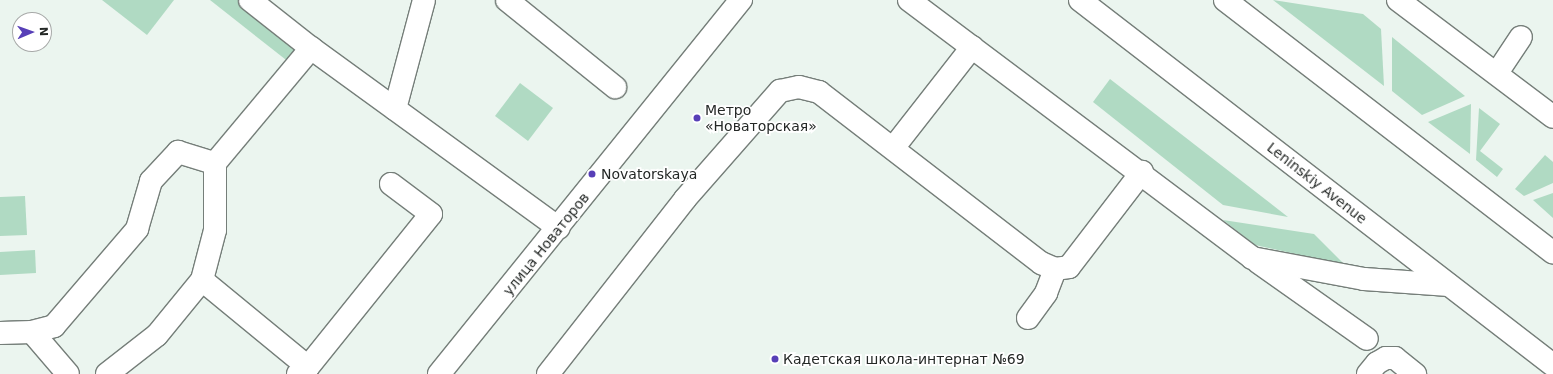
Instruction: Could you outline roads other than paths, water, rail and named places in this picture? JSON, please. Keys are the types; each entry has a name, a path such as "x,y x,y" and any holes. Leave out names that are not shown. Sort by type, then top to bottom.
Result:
{"street":[{"path":"396,109 424,0"},
{"path":"507,0 615,87"},
{"name":"улица Новаторов","path":"450,370 559,228 741,0"},
{"path":"909,0 1142,172 1252,258 1366,339"},
{"name":"Leninskiy Avenue","path":"1080,0 1553,365"},
{"path":"1225,0 1553,254"},
{"path":"1398,0 1553,116"},
{"path":"254,1 311,48 559,228"},
{"path":"1497,73 1521,37"},
{"path":"894,147 972,47"},
{"path":"107,374 157,335 202,280 215,230 215,163 311,48"},
{"path":"548,374 685,199 780,90 799,87 819,92 894,147 1041,263 1055,269 1069,268 1142,172"},
{"path":"0,333 32,332 54,326 138,229 150,181 178,152 215,163"},
{"path":"202,280 303,370 431,214 391,184"},
{"path":"1252,258 1364,278 1449,284"},
{"path":"1028,318 1046,293 1055,269"},
{"path":"32,332 68,374"},
{"path":"1368,374 1377,363 1386,358 1395,358 1415,374"}],"place":[{"name":"Метро «Новаторская»","path":"697,118"},
{"name":"Novatorskaya","path":"592,174"},
{"name":"Кадетская школа-интернат №69","path":"775,359"}]}
